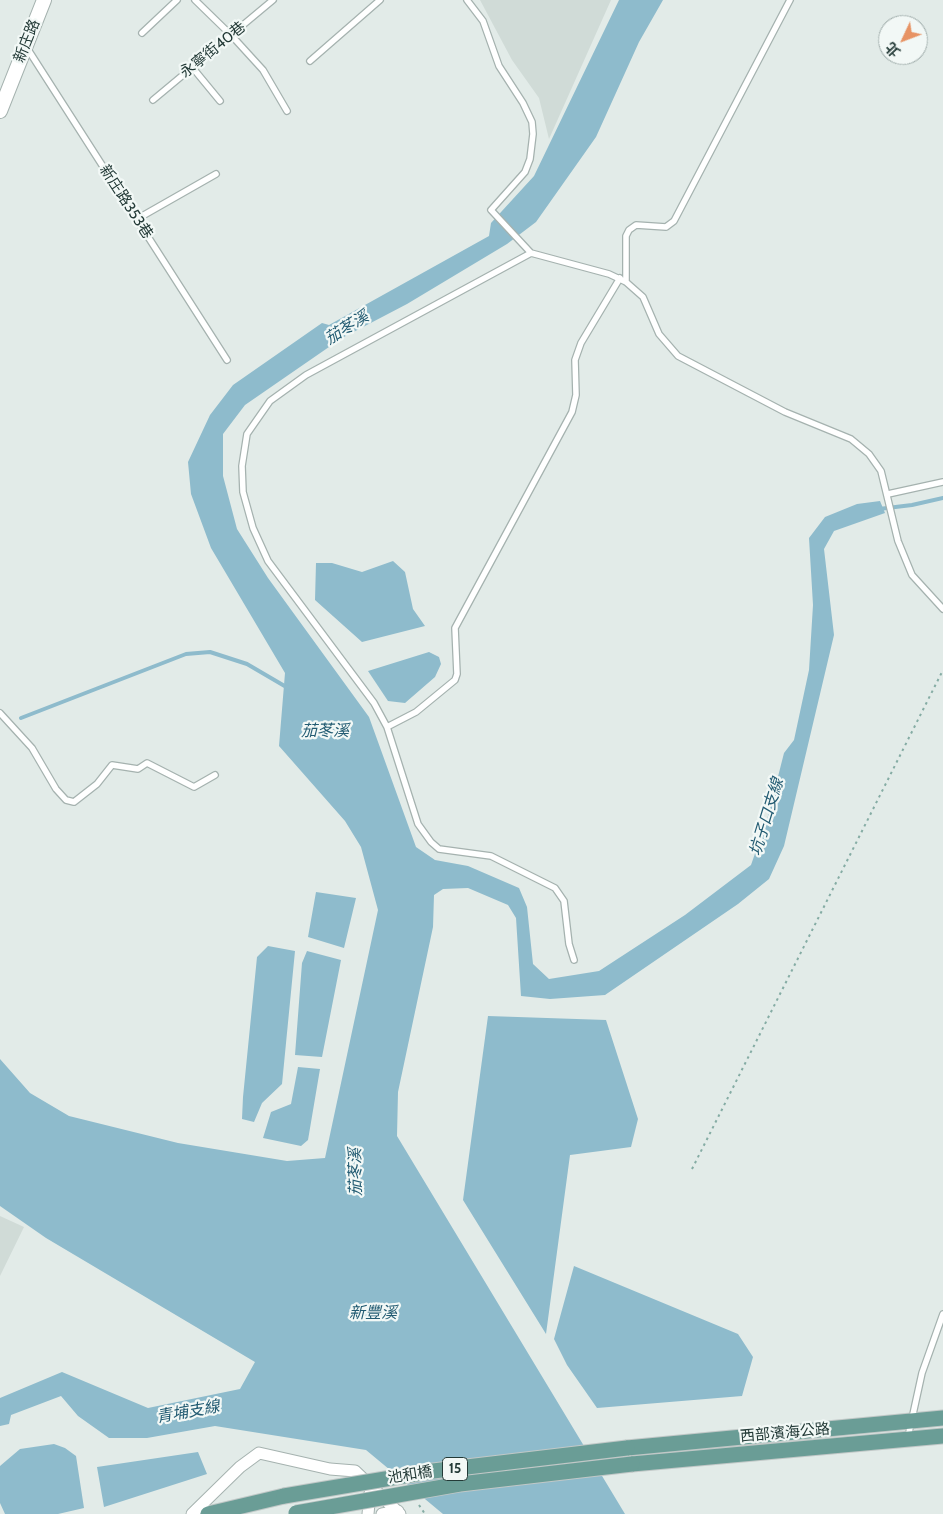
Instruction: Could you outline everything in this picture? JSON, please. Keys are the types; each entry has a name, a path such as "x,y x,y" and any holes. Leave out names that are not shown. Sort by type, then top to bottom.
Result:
{"main road":[{"name":"西部濱海公路","path":"627,1448 943,1418"},
{"name":"西部濱海公路","path":"632,1464 943,1436"},
{"name":"池和橋","path":"208,1514 284,1496 433,1471 627,1448"},
{"name":"池和橋","path":"294,1514 460,1484 632,1464"}],"street":[{"name":"新庄路","path":"0,111 44,0"},
{"path":"192,1514 240,1467 259,1453 330,1469 355,1471 399,1513"},
{"path":"368,1514 371,1486"},
{"path":"382,1514 399,1513"}],"lane":[{"path":"142,33 177,0"},
{"path":"195,0 263,70 288,111"},
{"name":"永寧街40巷","path":"153,100 273,0"},
{"path":"310,61 380,0"},
{"path":"467,0 483,21 499,66 523,103 532,122 533,134 530,159 524,172 491,210 531,253 623,280 643,297 659,334 678,356 785,412 851,440 869,454 880,471 888,494 890,515 912,575 943,609"},
{"path":"387,727 416,712 455,680 457,674 455,628 572,412 576,395 575,360 581,343 623,280 626,236 629,230 636,225 666,227 674,221 790,0"},
{"name":"新庄路353巷","path":"25,44 227,360"},
{"path":"192,67 220,101"},
{"path":"136,219 216,174"},
{"path":"531,253 306,375 270,401 247,434 242,466 242,492 253,528 268,561 360,683 387,727 418,824 431,842 439,849 491,856 555,888 564,901 569,944 574,960"},
{"path":"888,494 943,482"},
{"path":"0,714 32,748 56,789 66,800 74,802 97,784 112,765 138,769 147,763 194,787 215,775"},
{"path":"908,1439 922,1373 943,1314"}],"path":[{"path":"692,1169 943,670"},
{"path":"419,1505 425,1514"}],"shaded area":[{"path":"480,0 611,0 549,139 539,98 512,60"},
{"path":"0,1216 24,1227 0,1276"}],"water":[{"path":"619,0 663,0 639,42 596,137 536,222 507,244 407,304 342,338 245,405 223,434 223,476 237,529 268,578 369,717 416,847 435,860 468,866 519,888 527,907 533,964 549,979 599,971 685,915 751,865 768,816 784,753 794,740 809,670 813,605 809,538 825,517 857,504 880,501 885,513 834,531 824,549 834,635 784,846 769,879 738,904 605,995 550,999 521,996 516,918 508,905 468,888 443,889 434,895 433,927 398,1092 397,1136 625,1514 443,1514 366,1450 215,1426 147,1438 109,1438 78,1416 61,1396 11,1415 9,1424 0,1426 0,1398 62,1372 148,1408 240,1389 255,1362 46,1238 0,1206 0,1059 30,1093 69,1116 178,1143 287,1161 325,1158 378,910 361,847 345,821 279,746 285,673 211,548 191,494 188,462 210,415 233,385 322,323 329,325 489,236 491,223 534,176"},
{"path":"393,561 405,572 413,609 425,626 362,642 315,600 316,563 332,563 362,572"},
{"path":"429,652 439,657 441,664 435,677 405,703 388,701 368,671"},
{"path":"316,892 356,898 344,948 308,937"},
{"path":"268,946 295,951 282,1084 262,1103 254,1122 242,1119 243,1097 257,957"},
{"path":"307,951 341,960 322,1057 295,1055 302,963"},
{"path":"488,1016 606,1020 638,1119 631,1147 570,1155 546,1334 463,1200"},
{"path":"298,1067 320,1069 308,1140 301,1146 263,1138 271,1112 291,1104"},
{"path":"574,1266 738,1334 753,1357 742,1396 597,1408 567,1365 554,1339"},
{"path":"54,1444 65,1448 76,1456 84,1508 58,1514 5,1514 0,1503 0,1466 20,1449"},
{"path":"198,1452 207,1474 104,1507 97,1467"}],"waterway":[{"name":"坑子口支線","path":"879,509 912,505 943,498"},
{"path":"21,718 186,654 210,652 247,664 288,688"}],"water label":[{"name":"茄苳溪","path":"347,328"},
{"name":"茄苳溪","path":"325,731"},
{"name":"茄苳溪","path":"356,1172"},
{"name":"新豐溪","path":"373,1313"},
{"name":"青埔支線","path":"188,1412"}]}
